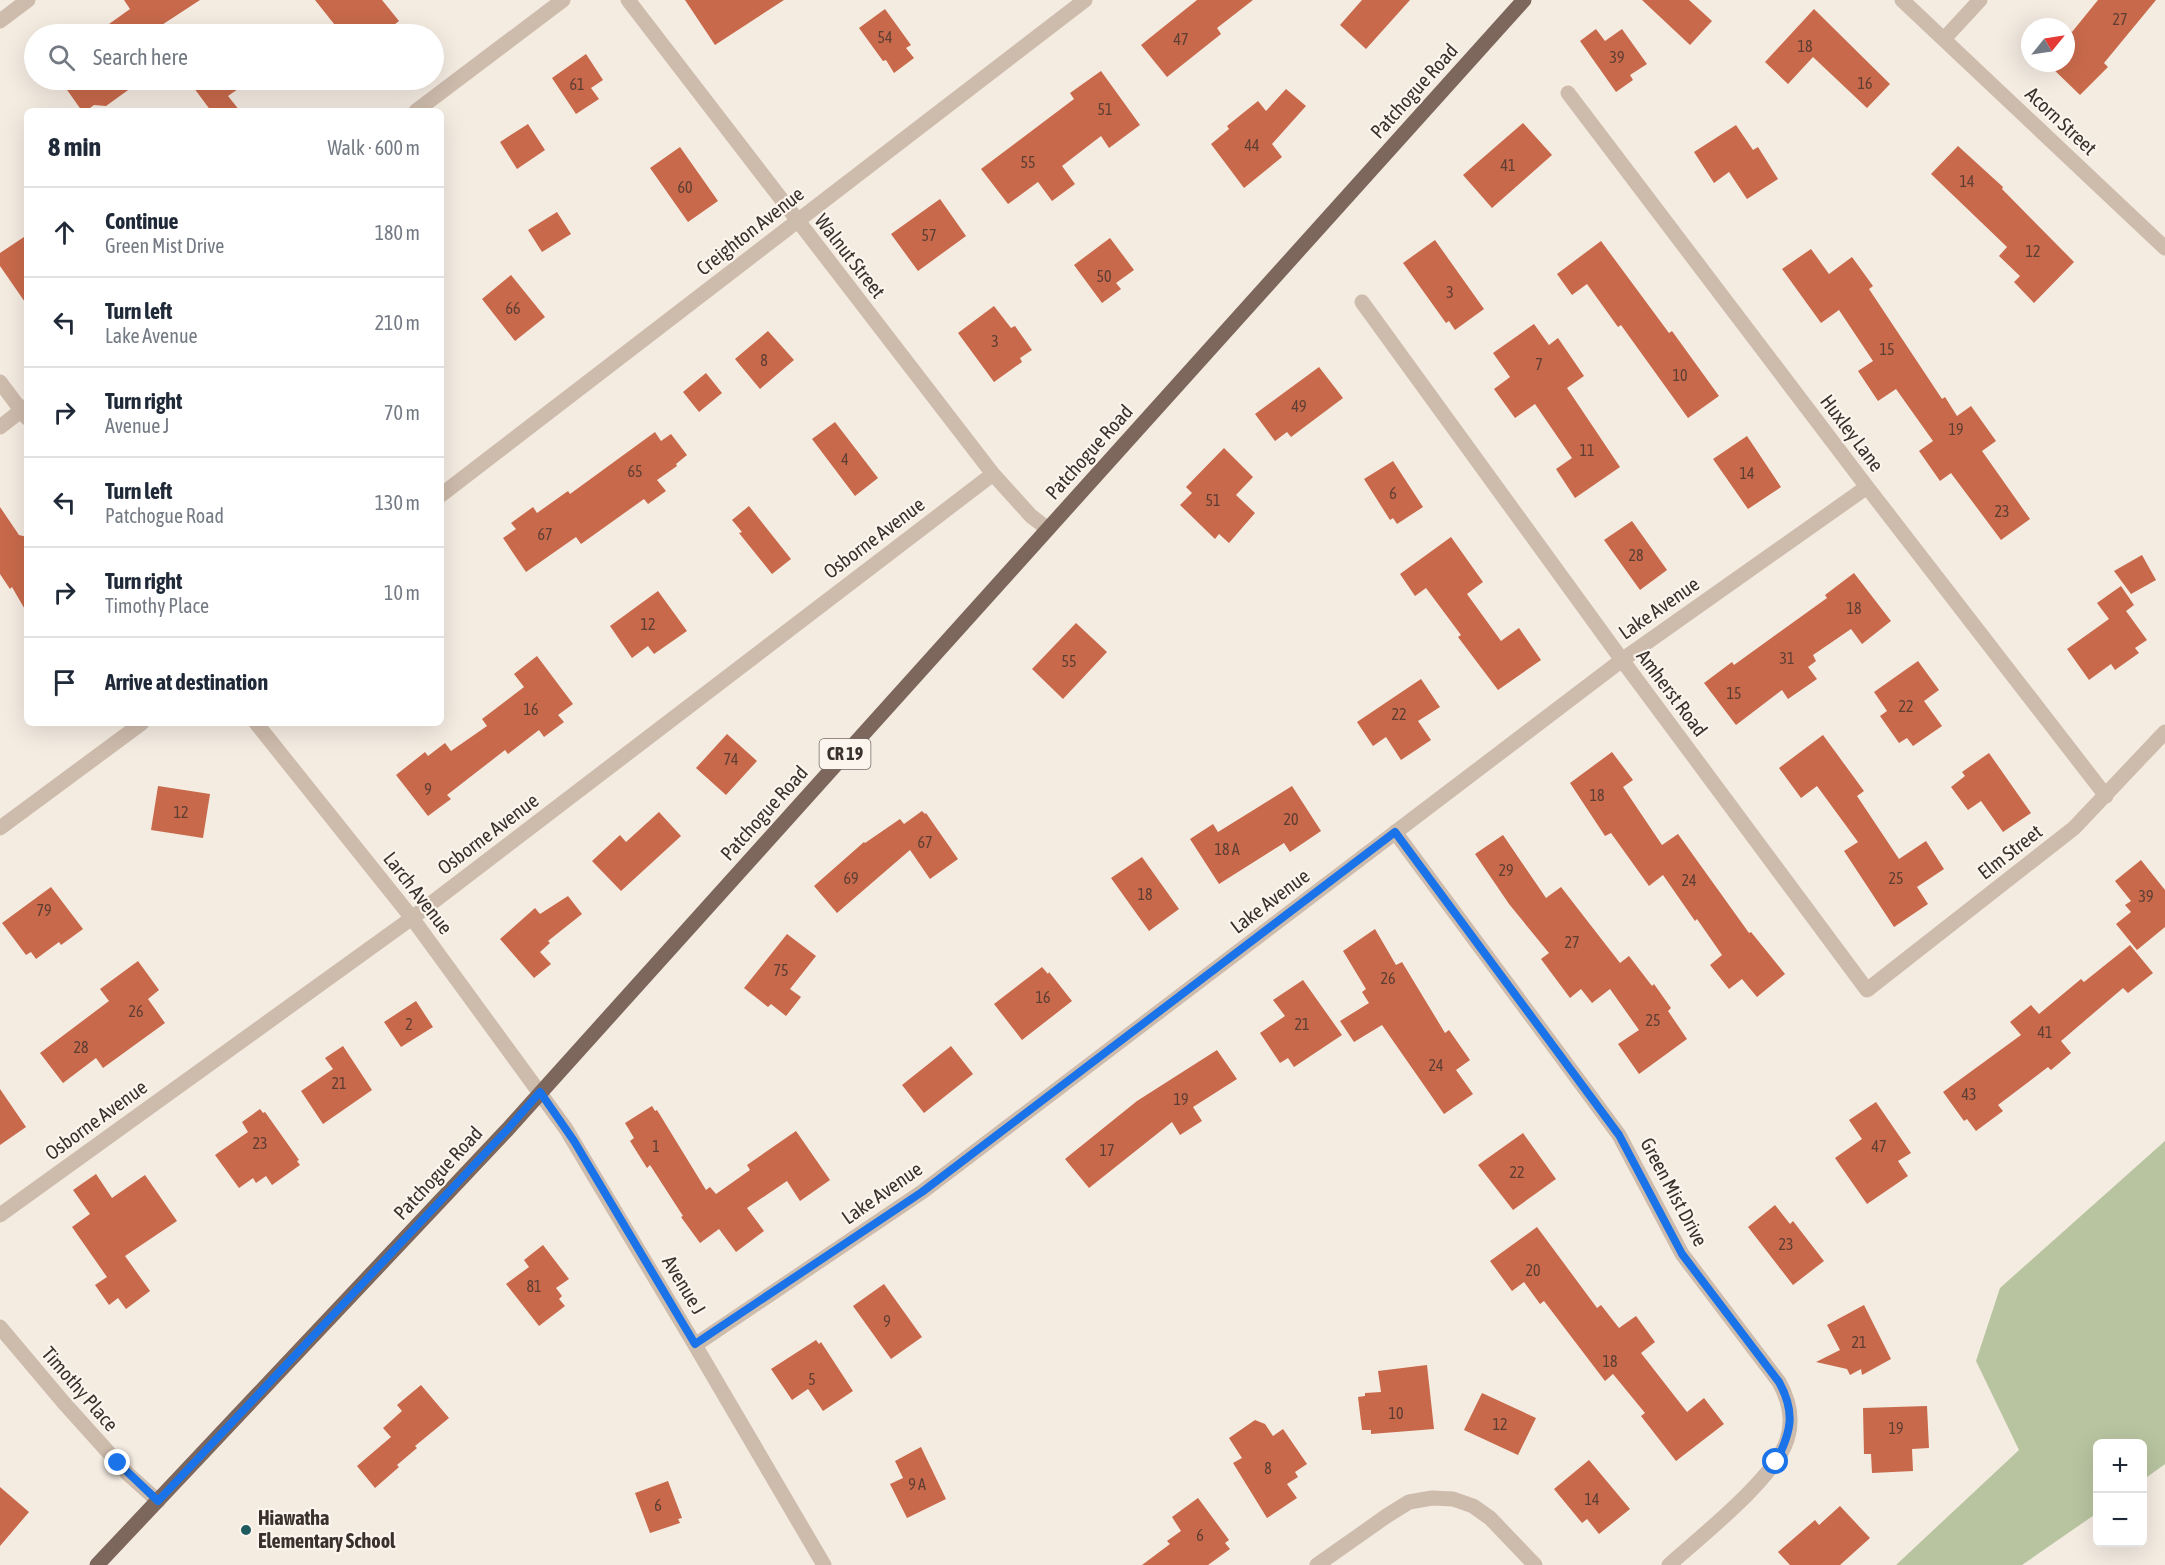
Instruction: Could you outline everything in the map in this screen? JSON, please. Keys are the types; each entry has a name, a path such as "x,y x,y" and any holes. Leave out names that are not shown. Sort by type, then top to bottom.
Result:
{"main road":[{"name":"Patchogue Road","path":"97,1565 507,1130 1524,0"}],"street":[{"path":"0,21 28,0"},
{"path":"444,90 562,0"},
{"name":"Walnut Street","path":"628,0 993,474 1025,510 1048,529"},
{"name":"Creighton Avenue","path":"444,493 1085,0"},
{"name":"Acorn Street","path":"1902,0 2165,248"},
{"path":"1944,39 1980,0"},
{"path":"420,108 444,90"},
{"name":"Huxley Lane","path":"1568,93 1867,487 2106,796"},
{"name":"Amherst Road","path":"1362,302 1622,660 1867,990"},
{"path":"0,382 24,411"},
{"path":"0,427 24,413"},
{"name":"Osborne Avenue","path":"0,1215 412,918 993,474"},
{"name":"Lake Avenue","path":"695,1344 922,1192 1622,660 1867,487"},
{"path":"0,828 138,726"},
{"name":"Larch Avenue","path":"258,726 412,918 540,1092"},
{"name":"Elm Street","path":"1867,990 2074,828 2165,732"},
{"name":"Green Mist Drive","path":"1395,832 1619,1135 1682,1254 1779,1382 1788,1398 1790,1416 1787,1440 1776,1462 1757,1484 1669,1565"},
{"name":"Avenue J","path":"540,1092 574,1141 824,1565"},
{"name":"Timothy Place","path":"0,1327 56,1395 128,1474 158,1501"},
{"path":"1317,1565 1409,1502 1432,1498 1453,1499 1473,1506 1490,1518 1535,1565"}],"green space":[{"path":"2165,1141 2165,1464 2147,1477 2147,1439 2093,1439 2093,1516 2022,1565 1896,1565 2019,1450 1976,1361 2000,1288"}],"building":[{"path":"124,0 200,0 163,24 109,24 130,9"},
{"path":"315,0 382,0 399,21 395,24 334,24"},
{"path":"685,0 784,0 715,45"},
{"path":"1197,0 1253,0 1217,28 1221,34 1167,77 1141,45"},
{"path":"1362,0 1410,0 1366,49 1340,25"},
{"path":"1642,0 1689,0 1712,21 1690,45"},
{"path":"2098,0 2156,0 2104,63 2108,67 2080,95 2056,72 2075,72 2075,28"},
{"path":"885,9 911,45 906,48 914,58 894,73 859,28"},
{"path":"1814,9 1890,84 1867,108 1813,57 1788,84 1765,62"},
{"path":"1596,29 1605,41 1622,29 1647,64 1630,75 1633,80 1616,92 1580,41"},
{"path":"586,54 603,80 591,88 599,99 576,114 552,78"},
{"path":"1101,71 1140,125 1109,148 1101,136 1062,166 1075,184 1052,201 1038,182 1008,204 981,169 1074,99 1070,93"},
{"path":"1286,89 1306,106 1272,144 1282,157 1244,188 1211,144 1229,129 1227,126 1258,101 1266,111"},
{"path":"67,90 128,90 106,106 94,105 90,108 80,108"},
{"path":"195,90 237,90 228,96 238,108 209,108"},
{"path":"1523,123 1552,155 1492,208 1463,175"},
{"path":"528,124 545,150 517,169 500,142"},
{"path":"1736,125 1753,150 1758,147 1778,179 1747,199 1729,172 1714,183 1694,152"},
{"path":"1958,146 2003,187 2002,189 2074,262 2034,303 2014,282 2020,276 1999,256 2007,247 1931,174"},
{"path":"680,147 718,201 688,222 650,168"},
{"path":"940,199 966,236 918,271 891,234"},
{"path":"557,212 571,234 542,252 528,230"},
{"path":"24,237 24,301 0,266 0,253"},
{"path":"1110,238 1134,270 1116,283 1121,289 1102,303 1074,265"},
{"path":"1435,240 1484,309 1455,330 1449,321 1446,323 1403,263"},
{"path":"1601,241 1669,333 1672,331 1719,396 1688,418 1621,325 1618,327 1587,284 1572,295 1557,274"},
{"path":"1811,249 1829,274 1852,257 1873,286 1869,289 1942,399 1945,397 1957,416 1971,406 1996,441 1982,451 2030,519 2001,540 1951,473 1940,481 1919,451 1933,441 1896,389 1878,401 1858,371 1873,361 1839,310 1821,323 1782,269"},
{"path":"511,275 545,317 515,341 482,299"},
{"path":"994,306 1011,328 1015,326 1032,350 1020,358 1022,362 994,382 958,333"},
{"path":"1534,324 1549,345 1558,338 1584,376 1567,388 1620,467 1575,498 1556,469 1572,458 1535,404 1515,418 1494,389 1510,377 1493,353"},
{"path":"768,331 794,360 760,389 735,359"},
{"path":"1319,367 1343,398 1291,437 1287,432 1275,441 1255,414"},
{"path":"706,373 722,393 699,412 683,392"},
{"path":"835,422 878,478 855,496 812,439"},
{"path":"655,432 661,441 671,434 687,455 676,464 677,466 657,480 666,491 648,504 644,499 581,544 576,537 526,572 503,538 516,529 511,523 533,507 537,513 568,491 570,494"},
{"path":"1747,436 1781,487 1748,509 1713,459"},
{"path":"1224,448 1253,477 1236,495 1255,513 1229,543 1219,534 1215,539 1180,505 1192,493 1186,487"},
{"path":"1393,461 1423,507 1397,524 1393,518 1390,520 1364,479"},
{"path":"749,506 791,559 772,574 739,533 742,532 732,520"},
{"path":"0,507 19,535 24,536 24,608 12,587 10,589 0,574"},
{"path":"1632,521 1667,570 1640,590 1604,540"},
{"path":"1451,537 1483,582 1467,594 1501,641 1519,628 1541,660 1498,690 1458,637 1461,635 1426,588 1415,596 1400,574"},
{"path":"2142,555 2156,580 2131,594 2114,571"},
{"path":"1854,573 1891,621 1862,644 1851,629 1813,655 1816,661 1808,667 1817,679 1788,699 1782,690 1736,725 1704,683 1732,662 1734,665 1827,598 1825,595"},
{"path":"2121,586 2134,605 2126,611 2147,640 2135,648 2139,653 2115,670 2111,664 2089,680 2067,649 2109,619 2097,603"},
{"path":"658,591 687,631 654,654 648,646 632,658 610,626"},
{"path":"1076,623 1107,652 1063,699 1032,669"},
{"path":"537,656 573,704 558,715 564,722 544,737 539,730 508,754 505,750 447,795 451,799 428,816 396,775 425,752 428,756 445,743 451,751 487,726 482,719 524,687 514,674"},
{"path":"1918,661 1939,690 1924,701 1942,726 1913,746 1907,738 1899,743 1880,716 1887,711 1874,692"},
{"path":"1421,679 1440,707 1418,721 1431,740 1401,760 1386,737 1373,746 1357,722"},
{"path":"727,734 757,761 726,795 696,768"},
{"path":"1823,735 1864,791 1857,796 1899,859 1926,841 1944,869 1917,887 1928,904 1894,927 1844,851 1858,842 1817,786 1801,798 1779,768"},
{"path":"1612,752 1633,780 1623,787 1662,845 1678,834 1749,933 1751,932 1785,974 1757,997 1742,979 1729,989 1710,965 1722,955 1697,919 1695,921 1663,875 1649,886 1611,833 1605,836 1570,783"},
{"path":"1989,753 2031,813 2003,832 1981,801 1968,810 1951,787 1965,776 1962,772"},
{"path":"158,786 210,794 203,838 151,830"},
{"path":"1292,786 1321,831 1290,852 1284,843 1219,884 1190,839 1213,824 1218,832"},
{"path":"922,811 926,813 958,859 930,879 910,850 837,913 814,886 864,842 900,819 904,824"},
{"path":"659,812 681,836 621,891 592,861 620,835 626,842"},
{"path":"1503,835 1546,898 1561,887 1620,963 1629,956 1652,986 1654,984 1671,1008 1668,1011 1687,1039 1639,1074 1618,1044 1639,1030 1610,989 1592,1003 1581,989 1570,998 1541,959 1549,953 1509,904 1475,854"},
{"path":"1142,857 1179,909 1149,931 1111,878"},
{"path":"2141,860 2165,890 2165,927 2137,950 2116,924 2131,912 2125,905 2131,901 2115,881"},
{"path":"51,887 83,929 61,945 59,942 36,959 31,952 26,955 2,923"},
{"path":"568,896 582,914 548,941 550,943 540,952 551,964 534,978 500,939 535,908 540,914"},
{"path":"1375,929 1396,965 1402,962 1445,1033 1449,1030 1470,1060 1456,1070 1473,1094 1444,1114 1382,1025 1354,1042 1340,1021 1369,1003 1362,992 1366,989 1343,951"},
{"path":"787,934 816,956 790,989 801,997 786,1016 771,1004 768,1007 744,988"},
{"path":"2130,945 2153,973 2128,993 2123,988 2061,1041 2071,1053 2051,1070 2048,1067 1998,1105 2003,1111 1976,1131 1967,1119 1964,1121 1943,1092 2021,1035 2010,1022 2031,1005 2039,1014 2081,979 2084,982"},
{"path":"138,961 159,990 148,999 165,1023 103,1068 96,1058 63,1083 40,1053 109,1001 100,989"},
{"path":"1042,967 1048,974 1049,972 1072,1001 1022,1040 994,1004"},
{"path":"1303,980 1342,1035 1294,1067 1288,1058 1280,1063 1260,1033 1285,1016 1273,1000"},
{"path":"416,1001 433,1027 401,1047 384,1022"},
{"path":"343,1046 372,1090 323,1124 301,1091 333,1069 325,1058"},
{"path":"951,1046 973,1074 924,1113 902,1085"},
{"path":"1217,1050 1237,1079 1193,1107 1202,1121 1180,1135 1172,1122 1089,1188 1065,1159 1137,1101"},
{"path":"0,1089 26,1127 0,1145"},
{"path":"1876,1102 1911,1153 1898,1161 1908,1176 1867,1204 1835,1158 1862,1139 1849,1120"},
{"path":"652,1106 655,1111 657,1110 706,1190 710,1187 716,1194 750,1170 747,1165 796,1131 830,1180 800,1201 787,1181 747,1208 764,1231 736,1252 719,1229 700,1243 681,1217 683,1216 650,1165 647,1168 630,1141 634,1138 625,1123"},
{"path":"260,1109 263,1113 265,1112 299,1160 297,1161 300,1165 272,1185 266,1176 256,1183 253,1178 239,1188 215,1155 248,1132 242,1122"},
{"path":"1523,1133 1556,1179 1513,1210 1478,1165"},
{"path":"96,1174 112,1198 145,1175 177,1221 125,1256 150,1291 126,1309 118,1298 109,1305 95,1285 107,1277 72,1227 90,1214 73,1190"},
{"path":"1775,1205 1790,1224 1793,1221 1824,1261 1793,1285 1748,1227"},
{"path":"1537,1227 1597,1308 1601,1305 1619,1328 1636,1316 1655,1342 1641,1353 1687,1412 1704,1398 1724,1424 1676,1461 1641,1416 1645,1413 1613,1374 1605,1381 1544,1301 1540,1304 1524,1282 1512,1291 1490,1261"},
{"path":"543,1245 569,1279 556,1288 562,1296 559,1299 565,1306 539,1326 506,1284 529,1267 524,1260"},
{"path":"884,1284 922,1337 891,1359 853,1306"},
{"path":"1864,1305 1891,1359 1862,1375 1861,1369 1850,1375 1847,1369 1816,1362 1840,1350 1827,1325"},
{"path":"816,1340 819,1344 821,1342 853,1391 823,1411 808,1389 792,1400 771,1369"},
{"path":"1427,1365 1434,1429 1371,1434 1371,1430 1362,1430 1358,1397 1365,1396 1365,1393 1381,1392 1378,1371"},
{"path":"421,1385 449,1418 415,1446 417,1448 397,1465 399,1467 375,1488 357,1466 391,1437 383,1428 402,1411 397,1405"},
{"path":"1482,1393 1536,1418 1518,1455 1464,1430"},
{"path":"1927,1406 1929,1448 1912,1449 1913,1471 1872,1473 1871,1454 1864,1454 1863,1408"},
{"path":"1255,1420 1265,1424 1273,1436 1283,1429 1307,1464 1295,1472 1298,1477 1287,1484 1297,1498 1267,1518 1233,1463 1242,1458 1229,1438"},
{"path":"921,1447 946,1499 907,1518 890,1484 903,1478 895,1461"},
{"path":"1589,1460 1630,1509 1599,1534 1587,1519 1582,1523 1554,1489"},
{"path":"668,1481 682,1518 678,1519 680,1523 650,1533 635,1493"},
{"path":"0,1487 29,1512 0,1546"},
{"path":"1198,1498 1229,1540 1225,1543 1230,1549 1208,1565 1142,1565 1170,1544 1167,1541 1181,1531 1172,1517"},
{"path":"1840,1506 1870,1538 1840,1565 1790,1565 1778,1552 1815,1520 1819,1525"}],"place":[{"name":"Hiawatha Elementary School","path":"246,1530"}],"route":[{"path":"118,1463 158,1501 507,1130 540,1092 574,1141 695,1344 922,1192 1395,832 1619,1135 1682,1254 1779,1382 1788,1398 1790,1416 1787,1440 1776,1462"}]}
